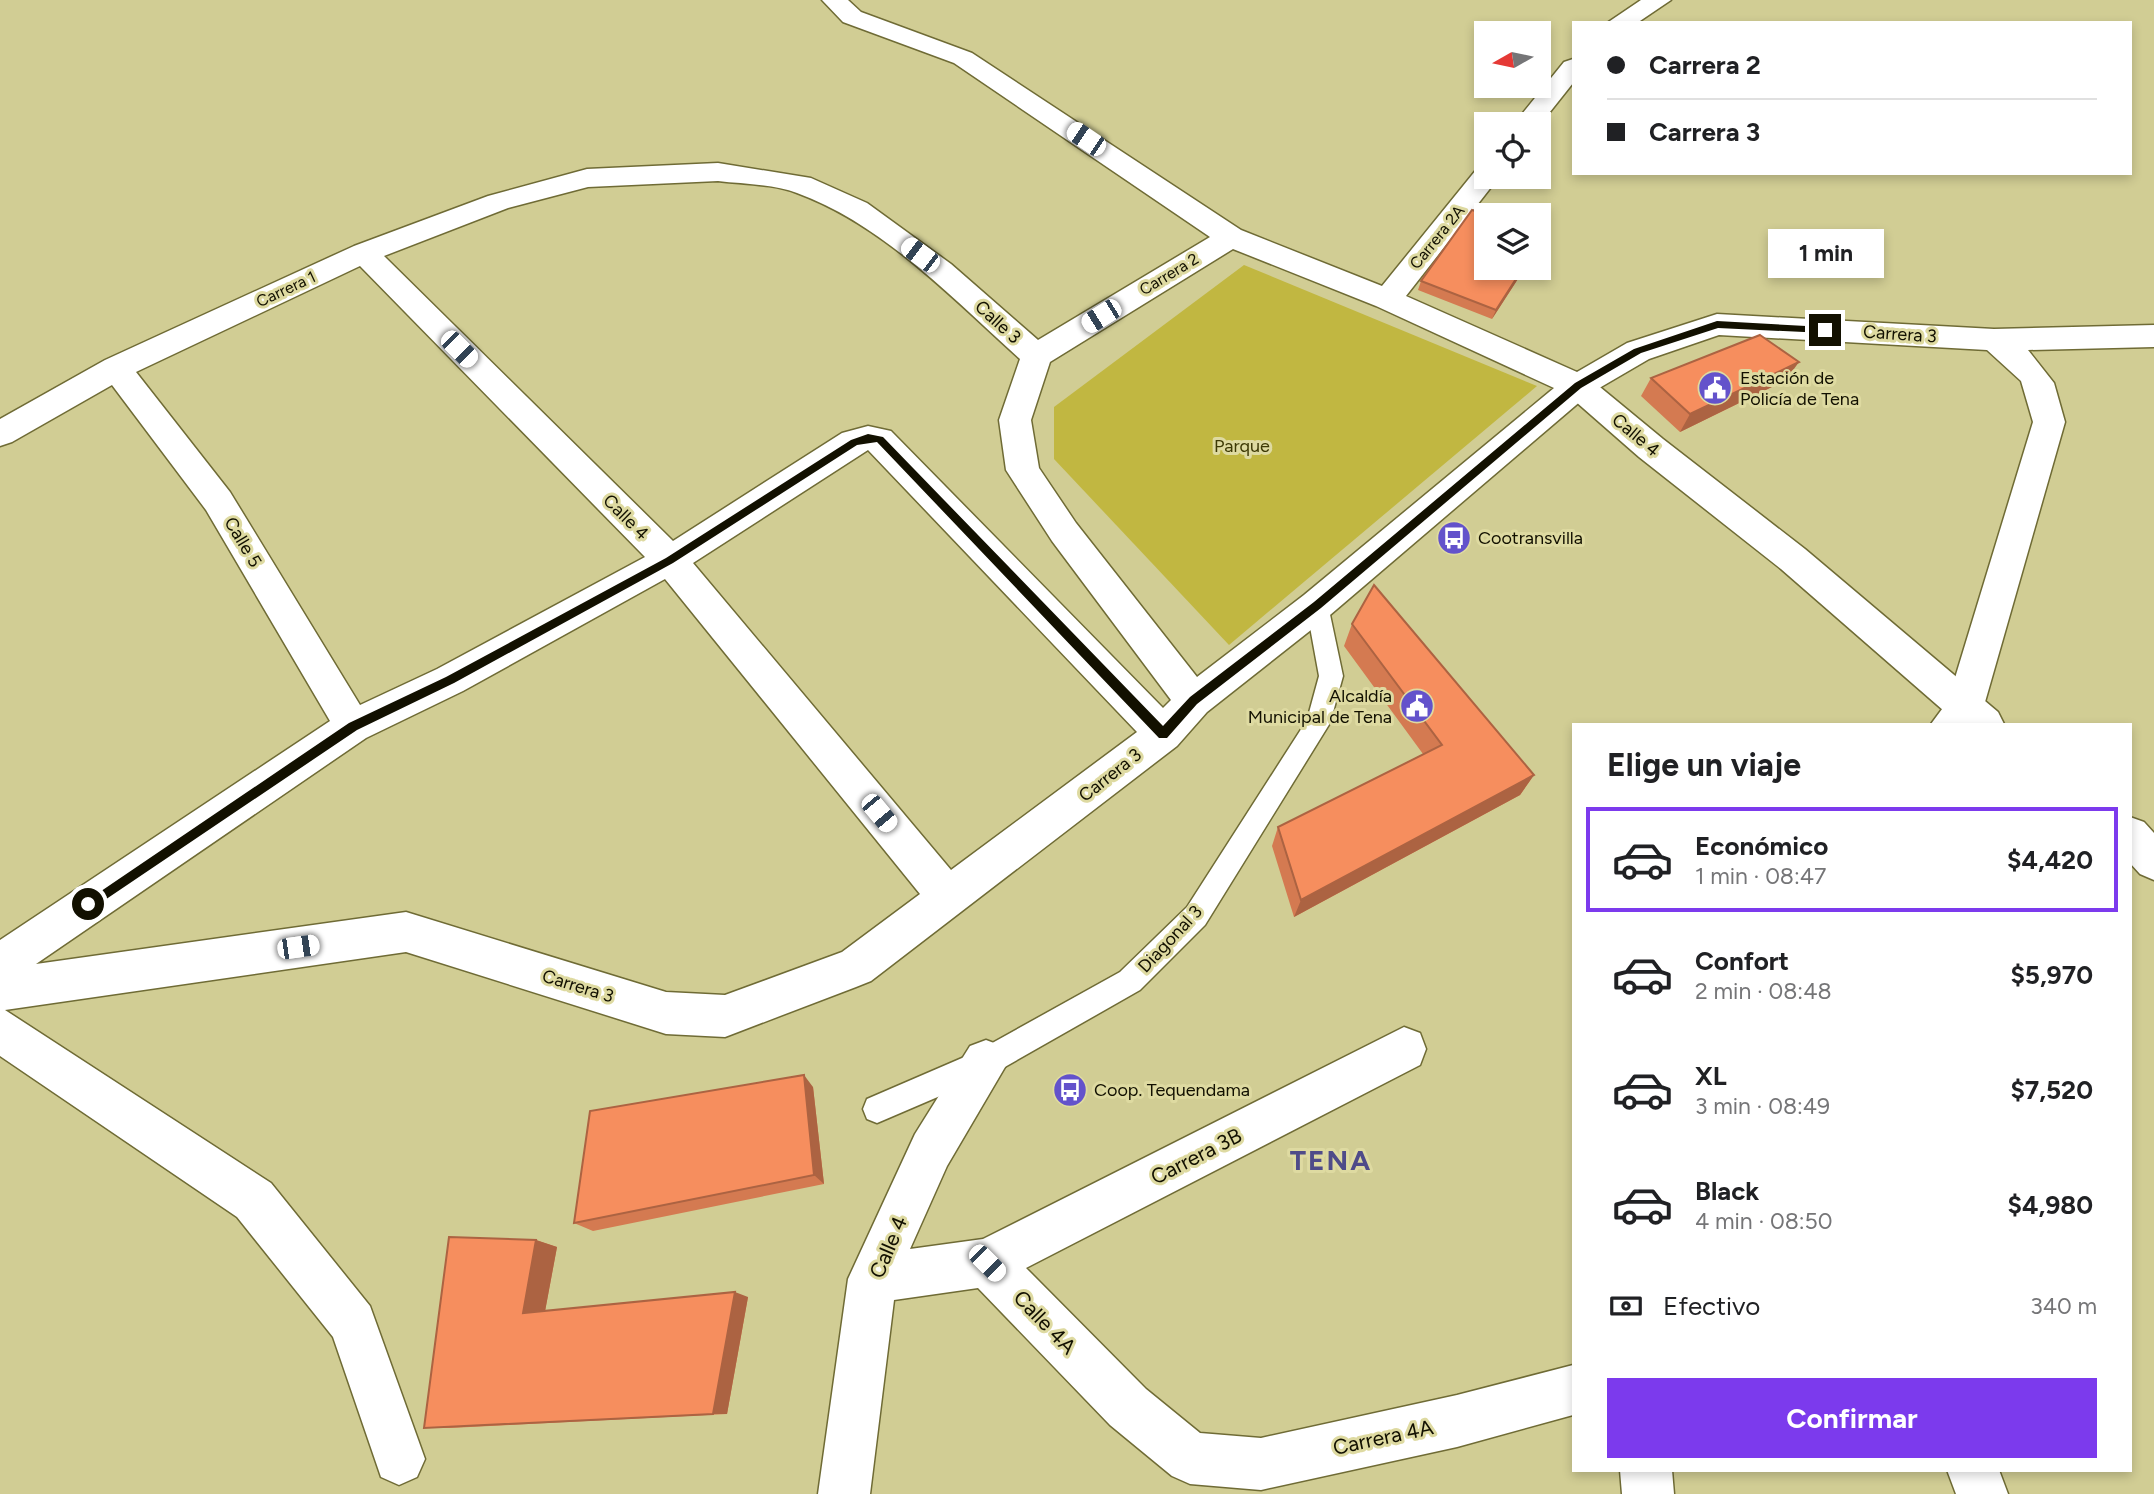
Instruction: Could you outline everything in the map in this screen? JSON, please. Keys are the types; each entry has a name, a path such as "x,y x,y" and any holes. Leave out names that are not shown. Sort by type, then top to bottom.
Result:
{"street":[{"name":"Calle 4","path":"834,0 852,17 963,58 1231,237 1387,299 1578,386 1651,448 1793,559 1966,719"},
{"path":"1622,21 1658,0"},
{"path":"1537,112 1572,68"},
{"name":"Calle 3","path":"587,178 718,173 801,184 857,209 941,271 1036,356 1015,420 1023,470 1063,532 1194,701"},
{"name":"Carrera 1","path":"0,434 116,368 363,253 498,202 587,178"},
{"name":"Carrera 2A","path":"1387,299 1476,189"},
{"name":"Carrera 2","path":"1036,356 1231,237"},
{"name":"Calle 4","path":"363,253 670,561 948,897"},
{"name":"Carrera 3","path":"0,990 406,932 666,1013 725,1016 856,967 1163,734 1194,701 1317,605 1578,386 1638,351 1717,324 1994,340 2154,336"},
{"path":"1966,719 2049,422 2044,390 2026,361 1994,340"},
{"name":"Calle 5","path":"116,368 218,501 353,726"},
{"path":"0,964 353,726 450,680 670,561 854,442 868,438 879,439 1163,734"},
{"path":"2132,837 2154,861"},
{"path":"0,1030 254,1200 353,1322 400,1459"},
{"name":"Carrera 3B","path":"987,1263 1404,1049"},
{"name":"Calle 4","path":"844,1494 872,1279 931,1150 986,1062"},
{"path":"872,1279 987,1263"},
{"name":"Calle 4A","path":"987,1263 1128,1407 1190,1458"},
{"name":"Carrera 4A","path":"1190,1458 1261,1464 1457,1421 1572,1390"},
{"path":"1646,1472 1648,1494"},
{"path":"1974,1472 1982,1494"}],"lane":[{"name":"Diagonal 3","path":"877,1109 986,1062 1130,981 1196,916 1318,723 1331,676 1317,605"}],"green space":[{"name":"Parque","path":"1244,265 1537,386 1229,645 1054,459 1054,407"}],"building":[{"path":"1472,210 1474,280 1515,280 1496,310 1421,281"},
{"path":"1760,335 1799,362 1690,414 1651,378"},
{"name":"Alcaldía Municipal de Tena","path":"1374,585 1534,775 1301,900 1278,827 1442,745 1352,624"},
{"path":"804,1075 814,1175 574,1223 590,1111"},
{"path":"449,1237 536,1240 523,1313 735,1292 713,1414 424,1428"}],"place":[{"name":"Estación de Policía de Tena","path":"1715,388"},
{"name":"Cootransvilla","path":"1454,538"},
{"name":"Alcaldía Municipal de Tena","path":"1417,706"},
{"name":"Coop. Tequendama","path":"1070,1090"}],"district":[{"name":"TENA","path":"1331,1160"}],"route":[{"path":"88,904 353,726 450,680 670,561 854,442 868,438 879,439 1163,734 1194,701 1317,605 1578,386 1638,351 1717,324 1825,330"}]}
